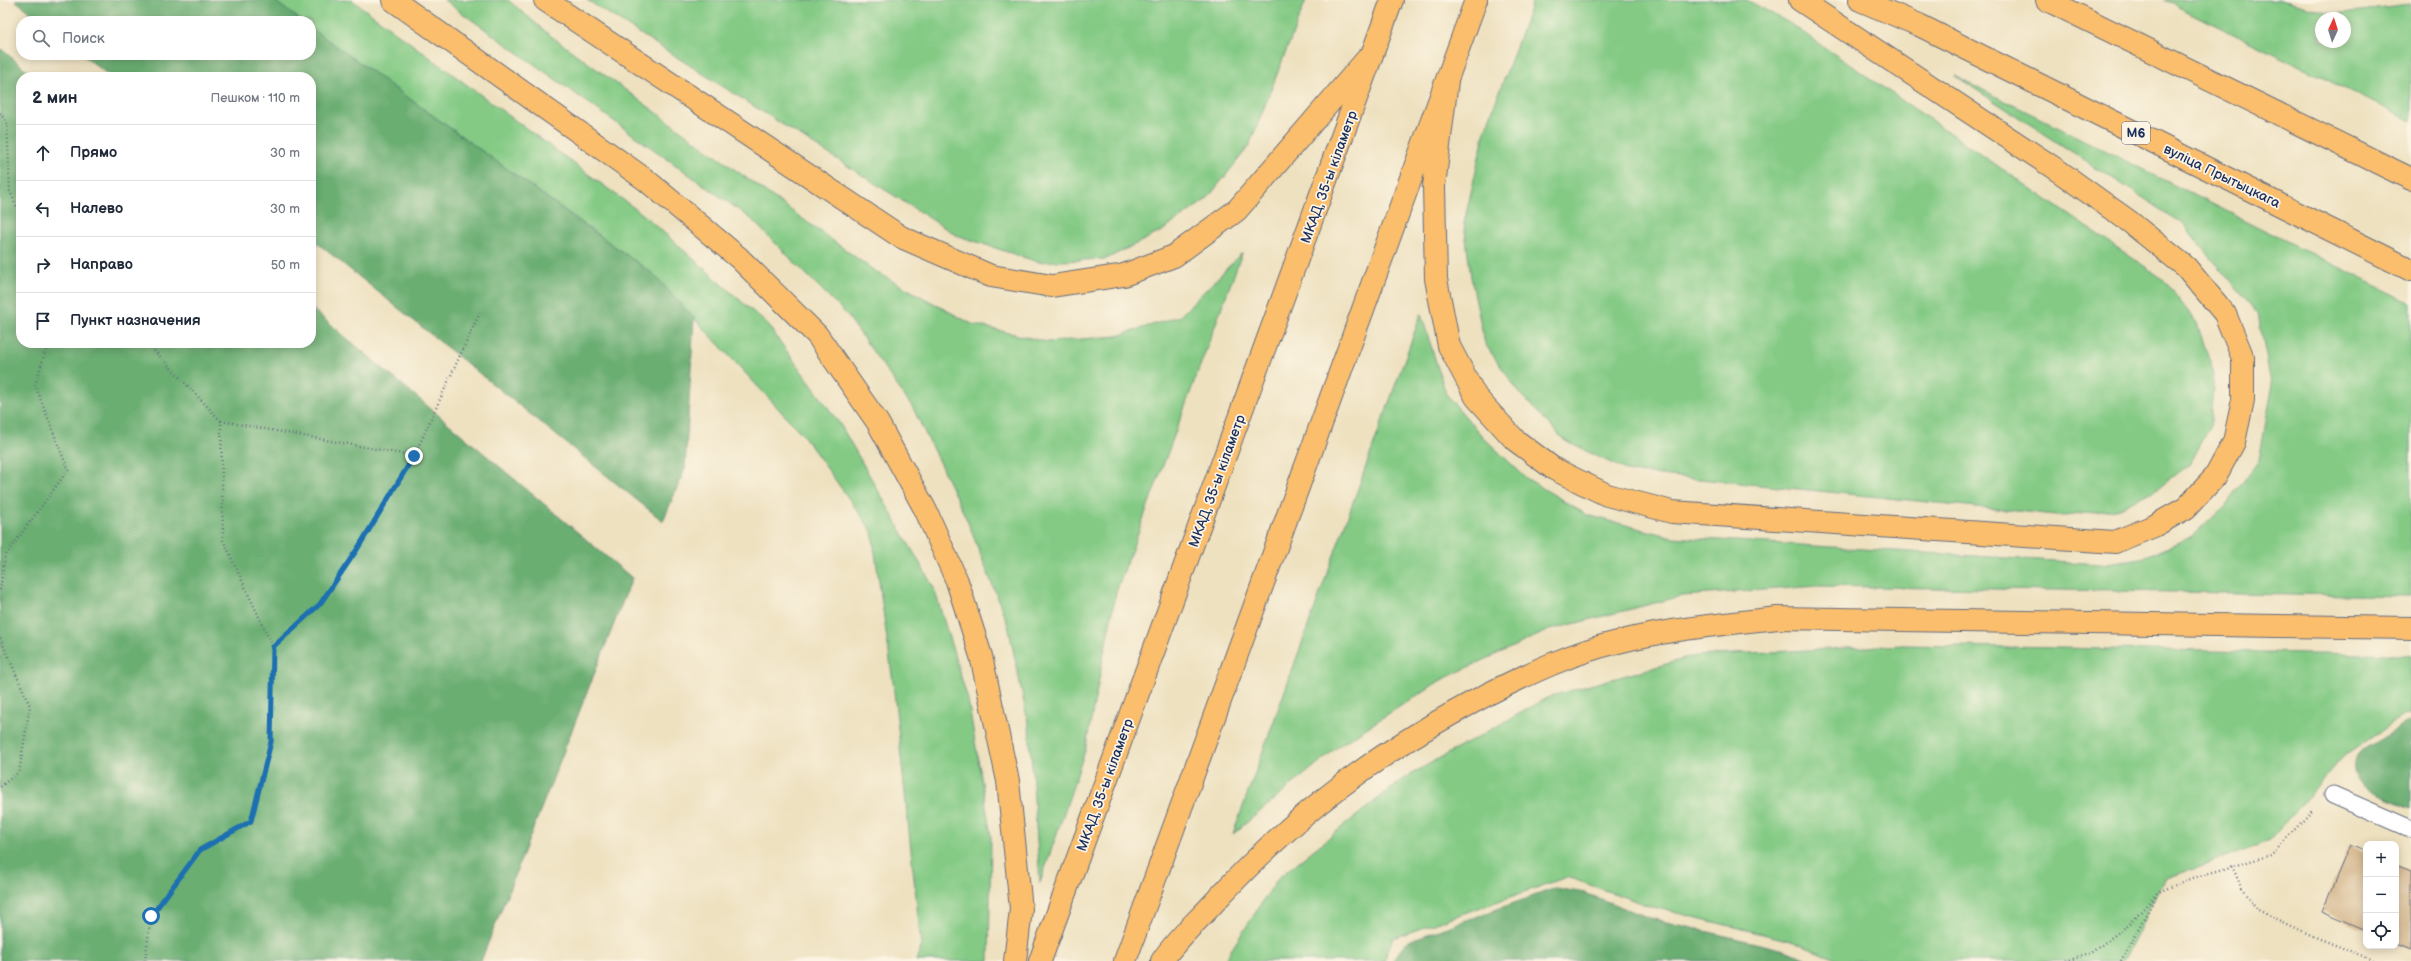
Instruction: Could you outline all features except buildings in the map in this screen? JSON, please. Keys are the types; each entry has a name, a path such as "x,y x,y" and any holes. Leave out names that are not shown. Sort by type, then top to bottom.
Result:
{"main road":[{"path":"393,0 646,180 738,258 816,335 878,423 926,511 957,581 981,656 1008,781 1021,909 1015,961"},
{"path":"545,0 901,237 991,276 1052,286 1124,275 1174,256 1237,210 1376,49"},
{"name":"МКАД, 35-ы кіламетр","path":"1040,961 1376,49 1392,0"},
{"path":"1126,961 1476,0"},
{"path":"1447,81 1434,186 1436,279 1449,346 1476,397 1515,440 1554,469 1606,495 1672,512 2115,542 2154,526 2186,508 2215,477 2234,442 2243,400 2243,358 2225,314 2186,267 2130,222 2060,172 1800,0"},
{"name":"вуліца Прытыцкага","path":"1860,0 1919,25 2411,270"},
{"path":"2047,0 2411,179"},
{"path":"1162,961 1264,850 1319,801 1382,756 1458,710 1534,671 1617,642 1694,627 1777,618 2411,628"}],"lane":[{"path":"2333,795 2411,828"}],"path":[{"path":"0,113 7,122 10,191 16,205"},
{"path":"273,647 320,604 358,548 414,456 480,312"},
{"path":"0,590 5,556 68,470 34,385 46,348"},
{"path":"152,348 222,421 414,456"},
{"path":"145,961 151,916 200,850 251,821 271,742 273,647 223,540 222,421"},
{"path":"0,638 30,706 19,772 0,787"},
{"path":"2065,961 2089,954 2130,924 2158,892 2232,866 2270,855 2304,816 2333,795"},
{"path":"2232,866 2243,891 2258,910 2313,936 2375,961"},
{"path":"2121,961 2158,892"}],"green space":[{"path":"15,0 273,0 295,16 35,16"},
{"path":"273,0 352,0 645,216 767,324 840,424 934,588 968,700 991,836 989,961 916,961 921,944 893,682 872,531 803,435 653,274 316,32 316,16 295,16"},
{"path":"444,0 508,0 551,36 876,272 972,324 1047,342 1117,336 1180,316 1242,253 1116,592 1085,751 1040,883 1029,727 1008,625 967,520 913,408 847,315 750,218"},
{"path":"587,0 1306,0 1249,146 1207,199 1162,231 1106,259 1038,262 956,235"},
{"path":"1533,0 1747,0 1789,23 2163,279 2197,323 2214,375 2210,425 2189,464 2155,490 2115,509 2066,516 1630,472 1565,441 1521,395 1485,344 1471,277 1464,223 1485,131"},
{"path":"2164,0 2281,0 2326,12 2315,12 2315,48 2351,48 2351,12 2411,5 2411,121"},
{"path":"316,32 653,274 694,318 685,469 663,521 316,242 316,72 105,72 89,60 316,60"},
{"path":"0,48 29,72 16,72 16,348 316,348 316,312 632,578 481,961 0,961"},
{"path":"1955,76 2411,303 2411,596 1818,586 1682,596 1549,630 1441,680 1340,745 1233,834 1421,314 1446,394 1482,436 1526,478 1587,515 1672,537 2102,564 2146,557 2193,536 2226,505 2259,460 2272,389 2258,313 2182,223"},
{"path":"1904,645 2411,655 2411,714 2405,715 2341,758 2270,841 2166,878 2123,961 1840,961 1791,941 1653,907 1567,877 1393,938 1384,961 1224,961 1278,878 1404,778 1551,696 1695,656"},
{"path":"2411,721 2411,808 2365,789 2356,778 2354,760 2359,752"},
{"path":"1556,888 1585,893 1650,918 1785,950 1812,961 1392,961 1408,941"}],"route":[{"path":"151,916 200,850 251,821 271,742 273,647 320,604 358,548 414,456"}]}
